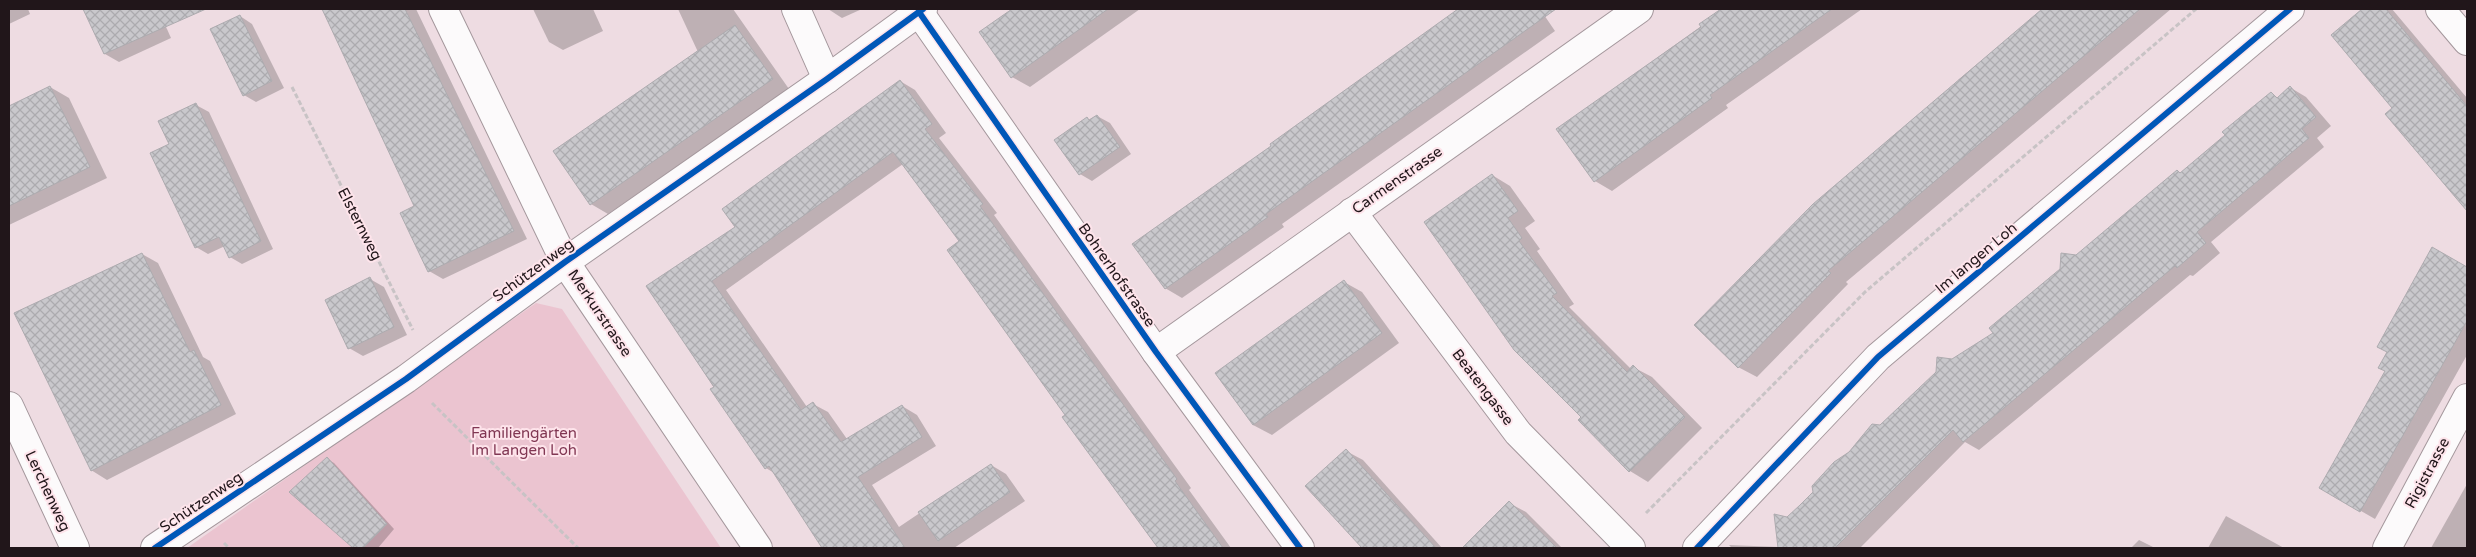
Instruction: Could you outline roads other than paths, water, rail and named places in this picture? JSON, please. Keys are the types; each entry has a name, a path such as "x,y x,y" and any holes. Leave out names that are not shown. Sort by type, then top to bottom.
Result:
{"street":[{"name":"Merkurstrasse","path":"443,9 565,262 758,548"},
{"path":"796,9 828,79"},
{"name":"Carmenstrasse","path":"1156,352 1639,9"},
{"name":"Im langen Loh","path":"1697,548 1878,358 2290,9"},
{"path":"2440,9 2467,41"},
{"name":"Schützenweg","path":"155,548 406,379 565,262 828,79 921,10"},
{"name":"Bohrerhofstrasse","path":"921,10 1156,352 1300,548"},
{"name":"Beatengasse","path":"1352,212 1518,433 1626,543"},
{"name":"Rigistrasse","path":"2388,548 2467,398"},
{"name":"Lerchenweg","path":"9,406 75,548"}],"park label":[{"name":"Familiengärten Im Langen Loh","path":"524,442"}]}
